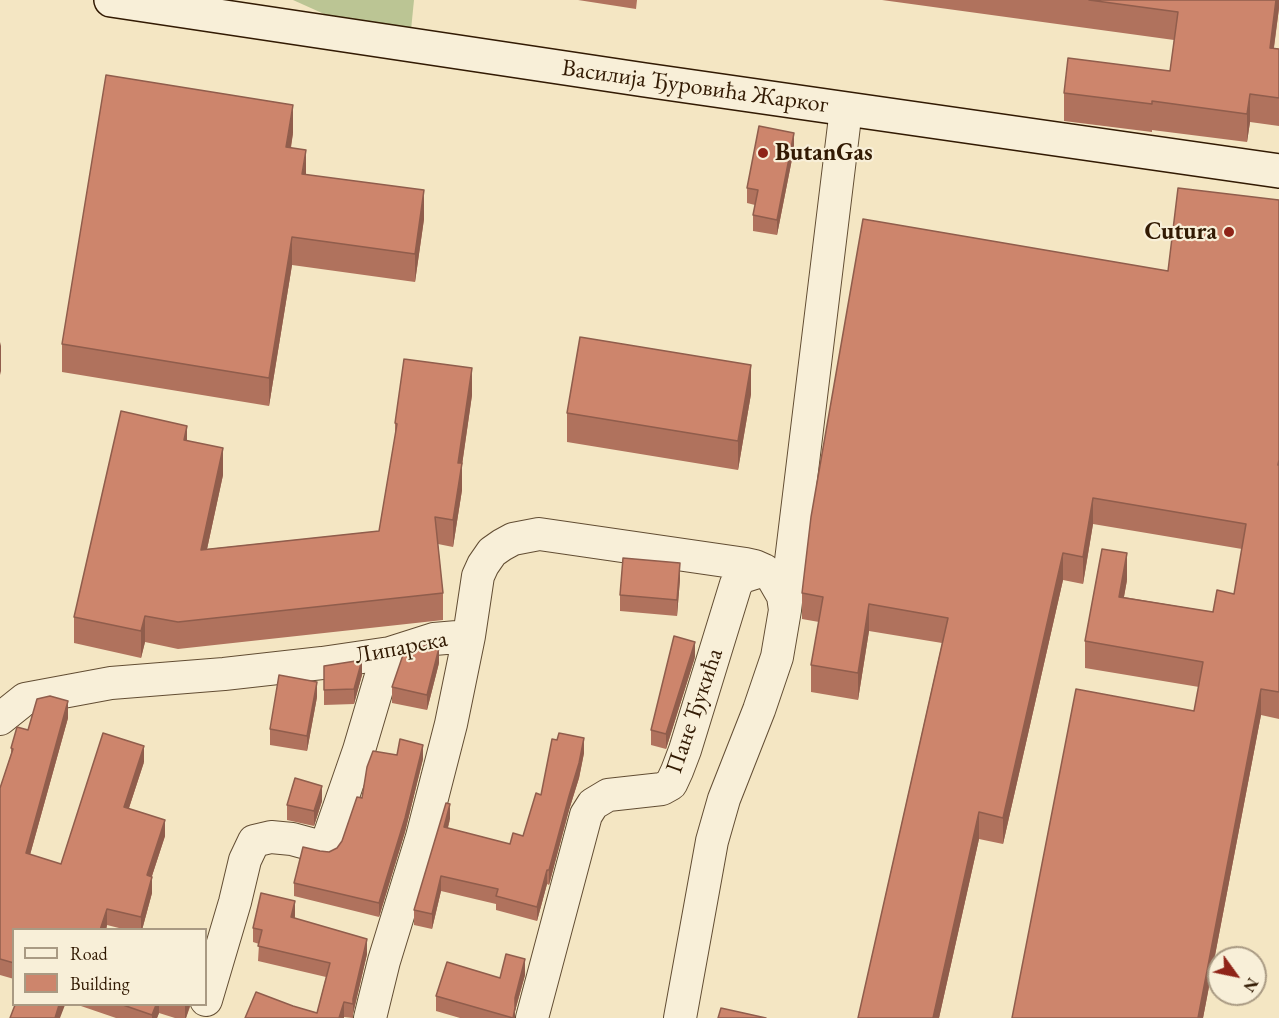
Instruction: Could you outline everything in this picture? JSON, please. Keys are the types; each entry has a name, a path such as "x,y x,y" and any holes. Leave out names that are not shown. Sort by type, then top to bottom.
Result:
{"main road":[{"name":"Василија Ђуровића Жарког","path":"111,0 1279,171"}],"street":[{"path":"680,1018 712,841 724,799 777,657 785,610 846,109"},
{"name":"Липарска","path":"0,719 25,699 111,683 322,663 390,653 435,639 469,636 478,576 483,565 492,552 502,545 526,536 539,534 585,540 746,564 764,570"},
{"path":"764,570 772,577 783,596 785,610"},
{"name":"Пане Ђукића","path":"532,1018 586,815 593,804 608,795 662,789 671,784 681,761 736,584 742,577 764,570"},
{"path":"370,1018 384,961 422,837 451,724 469,636"},
{"path":"207,996 245,860 254,841 271,837 292,839 324,848 390,653"}],"green space":[{"path":"293,0 414,0 411,30 342,22"}],"building":[{"path":"1089,0 1276,0 1270,48 1279,49 1279,98 1250,94 1247,114 1152,101 1152,104 1064,93 1068,58 1170,71 1178,12"},
{"path":"106,75 293,105 286,147 306,150 302,174 424,190 415,254 292,237 269,378 62,344"},
{"path":"759,126 794,133 777,220 753,215 758,190 747,188"},
{"path":"1178,188 1279,200 1279,692 1261,689 1212,946 1207,946 1207,971 1198,1018 1012,1018 1076,689 1194,711 1203,662 1085,641 1102,549 1127,553 1119,597 1213,612 1217,590 1234,594 1246,524 1093,498 1083,557 1063,553 1003,818 979,812 933,1018 858,1018 948,618 869,604 858,673 811,665 823,597 802,593 811,517 863,219 1168,271"},
{"path":"580,337 751,365 738,441 567,413"},
{"path":"404,359 472,368 458,463 462,463 453,520 435,517 443,593 178,622 145,616 141,631 74,617 121,411 187,426 184,440 223,448 201,550 379,531 397,424 395,423"},
{"path":"623,558 680,563 677,600 620,595"},
{"path":"674,636 695,642 666,734 651,730"},
{"path":"427,645 439,648 427,695 392,687 404,652"},
{"path":"362,660 354,689 324,690 324,666"},
{"path":"279,675 317,682 307,736 270,729"},
{"path":"50,696 68,701 26,853 61,864 103,733 144,746 124,807 165,820 147,875 152,877 141,917 107,909 101,928 12,928 12,962 0,959 0,788 13,749 11,748 17,727 28,730 37,699"},
{"path":"559,733 584,738 579,763 537,907 496,896 498,889 441,876 432,914 414,910 446,803 450,804 444,827 510,844 513,833 523,836 536,793 541,795 552,739 557,740"},
{"path":"400,739 423,745 405,818 379,903 294,883 303,847 329,852 337,848 342,841 357,797 362,798 367,767 373,751 397,755"},
{"path":"295,778 322,786 314,811 287,805"},
{"path":"261,893 295,901 291,917 367,939 353,1004 344,1002 339,1018 245,1018 256,992 317,1013 330,963 258,946 262,930 253,928"},
{"path":"506,954 525,959 515,998 513,1018 436,996 447,962 500,978"},
{"path":"15,1006 59,1006 55,1018 10,1018"},
{"path":"126,1006 156,1006 152,1015"},
{"path":"721,1008 766,1018 718,1018"}],"place":[{"name":"ButanGas","path":"763,153"},
{"name":"Cutura","path":"1229,232"}]}
